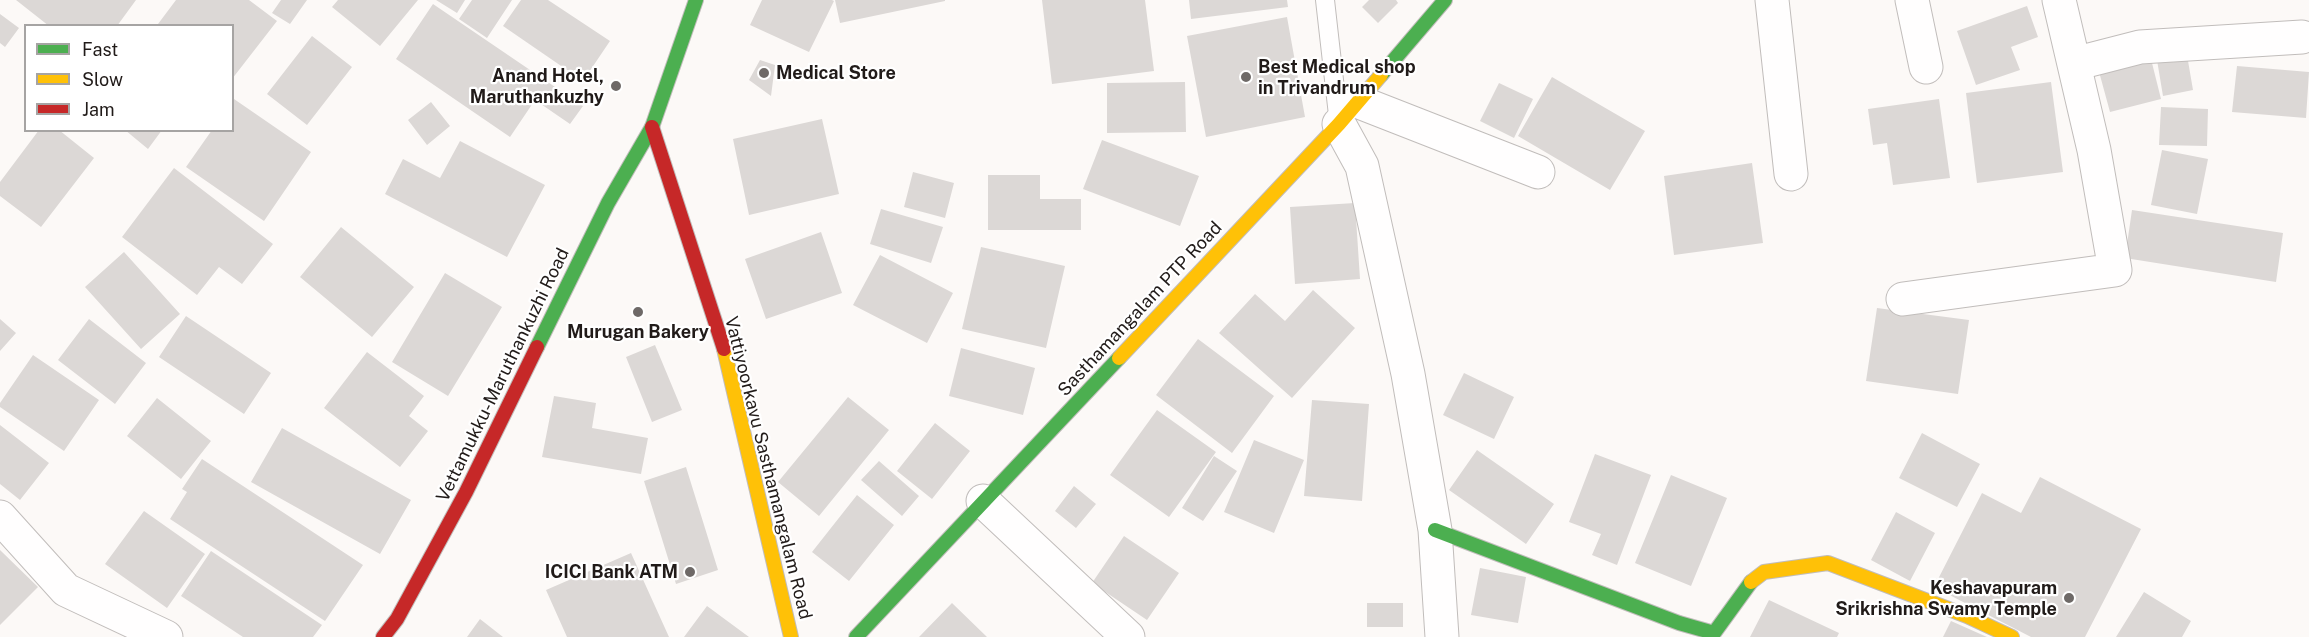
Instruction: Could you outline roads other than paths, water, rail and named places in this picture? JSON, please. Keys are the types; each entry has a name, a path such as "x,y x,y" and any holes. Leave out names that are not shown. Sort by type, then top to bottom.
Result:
{"main road":[{"path":"652,127 696,0"},
{"name":"Sasthamangalam PTP Road","path":"856,637 1349,113 1445,0"},
{"name":"Vettamukku-Maruthankuzhi Road","path":"383,637 397,619 466,492 608,203 652,127"},
{"name":"Vattiyoorkavu Sasthamangalam Road","path":"652,127 725,353 791,637"},
{"path":"1436,530 1679,623 1714,633 1753,579 1764,572 1828,563 1967,616 2012,637"}],"street":[{"path":"1772,0 1791,174"},
{"path":"1912,0 1926,67"},
{"path":"1903,299 2115,270 2094,150 2059,0"},
{"path":"2074,64 2140,47 2302,37"},
{"path":"1349,113 1538,172"},
{"path":"1349,113 1408,375 1436,530 1442,637"},
{"path":"983,501 1128,637"},
{"path":"0,517 66,590 166,637"}],"lane":[{"path":"1325,0 1349,113"}],"place":[{"name":"Medical Store","path":"764,73"},
{"name":"Best Medical shop in Trivandrum","path":"1246,77"},
{"name":"Anand Hotel, Maruthankuzhy","path":"616,86"},
{"name":"Murugan Bakery","path":"638,312"},
{"name":"ICICI Bank ATM","path":"690,572"},
{"name":"Keshavapuram Srikrishna Swamy Temple","path":"2069,598"}]}
